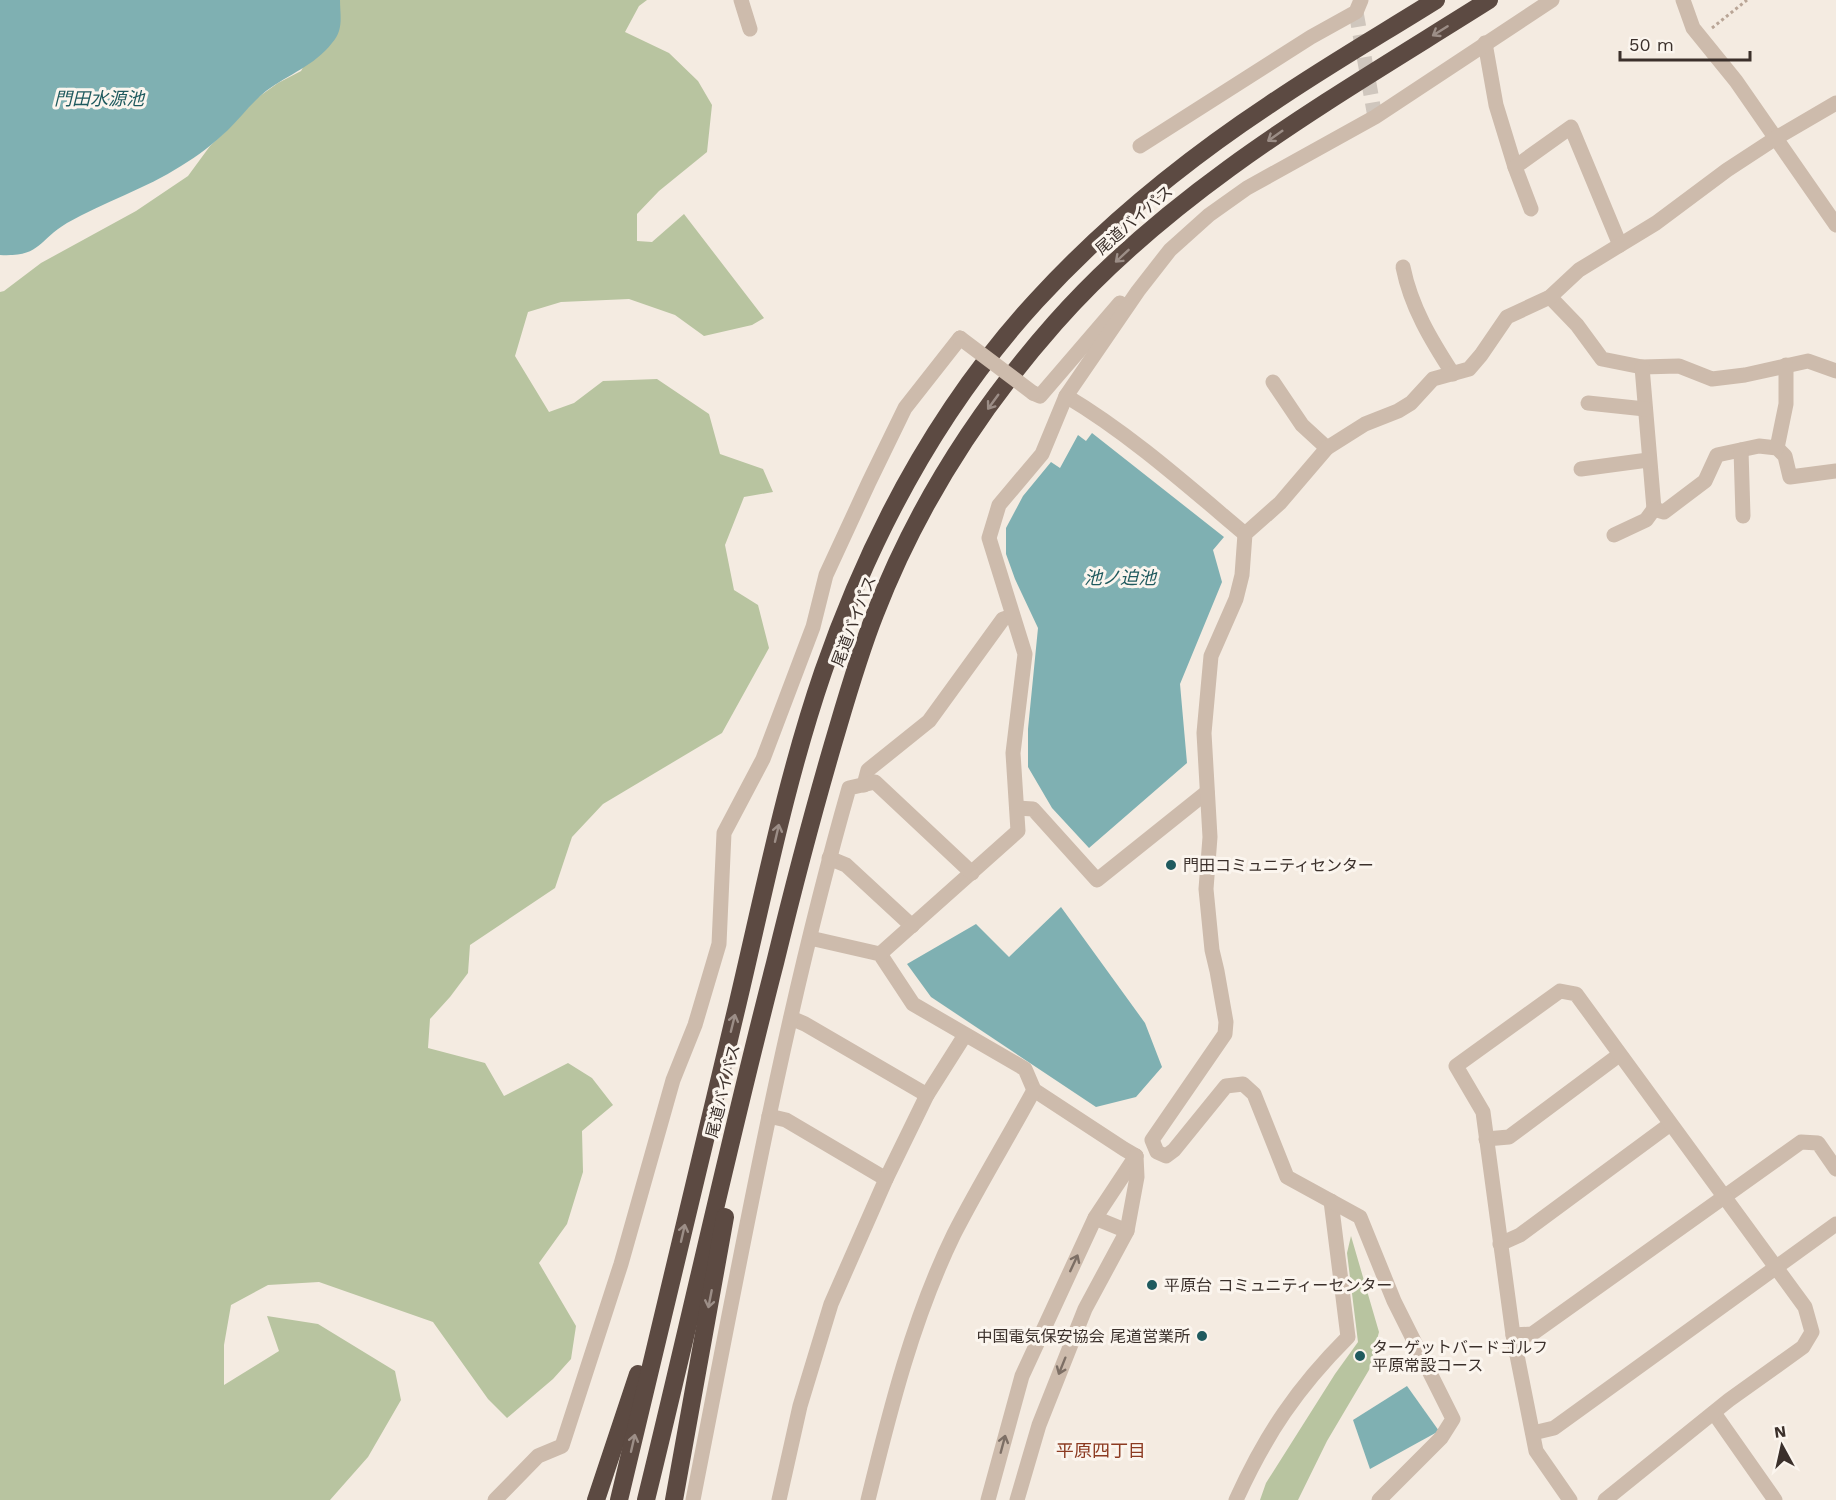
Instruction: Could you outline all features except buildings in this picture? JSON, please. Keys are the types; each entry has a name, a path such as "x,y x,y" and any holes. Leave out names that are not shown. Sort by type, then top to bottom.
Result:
{"highway":[{"name":"尾道バイパス","path":"619,1500 780,822 822,676 848,604 880,532 914,467 994,350 1029,309 1082,255 1135,207 1194,158 1268,105 1436,0"},
{"name":"尾道バイパス","path":"646,1500 751,1055 808,829 850,685 875,614 905,545 939,482 1017,368 1057,321 1101,275 1150,229 1210,181 1284,130 1489,0"},
{"path":"674,1500 715,1275 751,1055"},
{"path":"596,1500 676,1263"}],"street":[{"path":"741,0 750,29"},
{"path":"1140,146 1311,37 1356,12 1361,0"},
{"path":"880,954 1018,831 1013,753 1025,654 989,538 999,505 1042,454 1066,396 1138,291 1170,250 1209,215 1247,188 1375,117 1552,0"},
{"path":"1683,0 1693,28 1736,81 1836,225"},
{"path":"1485,43 1496,105 1531,209"},
{"path":"1379,1500 1441,1438 1453,1419 1394,1301 1360,1217 1287,1177 1254,1094 1243,1084 1226,1086 1174,1150 1166,1156 1157,1152 1152,1140 1225,1034 1226,1022 1212,950 1206,889 1210,837 1204,733 1210,656 1236,599 1242,575 1245,534 1280,503 1327,448 1365,424 1398,411 1411,403 1433,379 1469,369 1507,317 1550,297 1580,270 1656,223 1776,138 1836,103"},
{"path":"1515,167 1571,127 1620,245"},
{"path":"1403,267 1407,288 1423,327 1453,374"},
{"path":"495,1500 538,1456 562,1446 621,1264 673,1080 695,1025 719,944 724,833 763,759 813,627 826,575 905,408 960,338 1040,396 1130,291 1138,291"},
{"path":"1550,297 1577,325 1602,359 1642,367 1679,366 1712,379 1745,375 1808,361 1836,371"},
{"path":"1777,448 1786,404 1786,365"},
{"path":"1614,535 1646,520 1654,509 1648,460 1642,367"},
{"path":"1273,382 1302,425 1327,448"},
{"path":"1066,396 1090,410 1245,534"},
{"path":"1588,403 1645,409"},
{"path":"1654,509 1664,512 1705,481 1717,455 1760,446 1777,448 1785,456 1790,477 1836,471"},
{"path":"1741,450 1743,516"},
{"path":"1581,469 1648,460"},
{"path":"864,785 868,770 929,721 1003,619 1012,616"},
{"path":"693,1500 769,1116 829,858 849,788 875,782 972,873"},
{"path":"1017,808 1033,808 1097,880 1207,792"},
{"path":"829,858 846,865 912,926"},
{"path":"810,938 880,954 913,1004 1025,1070 1034,1090 1136,1156"},
{"path":"1570,1500 1536,1451 1513,1335 1483,1112 1456,1066 1560,991 1576,994 1669,1125 1805,1307 1812,1332 1803,1347 1729,1400 1605,1500"},
{"path":"791,1018 927,1095"},
{"path":"779,1500 800,1407 831,1304 886,1179 927,1095 965,1035"},
{"path":"1486,1140 1509,1137 1619,1055"},
{"path":"868,1500 887,1421 914,1332 954,1235 1034,1090"},
{"path":"769,1116 786,1120 886,1179"},
{"path":"1500,1244 1520,1235 1669,1125"},
{"path":"1513,1335 1532,1334 1801,1142 1818,1143 1836,1169"},
{"path":"988,1500 1022,1376 1095,1218 1136,1156"},
{"path":"1017,1500 1039,1425 1085,1309 1127,1231 1137,1177 1136,1156"},
{"path":"1236,1500 1254,1459 1280,1417 1319,1366 1348,1337 1331,1201"},
{"path":"1095,1218 1127,1231"},
{"path":"1533,1433 1554,1428 1836,1224"},
{"path":"1714,1413 1769,1498"}],"path":[{"path":"1701,37 1747,0"}],"green space":[{"path":"340,0 647,0 639,6 625,32 669,53 698,81 712,105 707,152 659,191 637,214 637,241 652,242 684,214 764,318 752,325 704,336 675,315 629,299 561,302 528,312 515,356 549,412 574,403 603,381 657,379 709,414 720,454 763,469 773,492 744,497 725,545 734,590 758,605 769,648 722,733 603,804 572,837 555,888 470,945 468,973 430,1019 428,1048 485,1063 504,1096 568,1063 592,1078 613,1105 582,1131 583,1172 567,1224 539,1263 576,1326 571,1359 553,1379 507,1418 488,1399 433,1322 319,1282 268,1285 231,1305 224,1345 224,1385 279,1351 267,1316 318,1324 395,1371 401,1400 368,1457 330,1500 0,1500 0,292 41,263 136,211 188,176 210,146 257,98 278,83 301,71"},
{"name":"ターゲットバードゴルフ 平原常設コース","path":"1351,1236 1379,1332 1369,1370 1327,1441 1298,1500 1260,1500 1266,1483 1358,1342 1347,1253"}],"water":[{"name":"門田水源池","path":"0,0 340,0 340,23 336,38 325,51 266,91 228,130 194,158 153,182 67,223 31,250 13,255 0,255"},
{"name":"池ノ迫池","path":"1092,433 1224,537 1213,550 1222,582 1180,684 1187,763 1089,848 1052,808 1028,767 1028,729 1038,628 1006,554 1006,528 1023,496 1051,462 1060,468 1078,435 1086,441"},
{"path":"1061,907 1145,1023 1162,1067 1136,1097 1096,1107 931,997 907,964 976,924 1009,957"},
{"path":"1407,1386 1439,1431 1370,1469 1353,1420"}],"tunnel":[{"path":"1356,12 1375,117"}],"place":[{"name":"門田コミュニティセンター","path":"1171,865"},
{"name":"平原台 コミュニティーセンター","path":"1152,1285"},
{"name":"中国電気保安協会 尾道営業所","path":"1202,1336"},
{"name":"ターゲットバードゴルフ 平原常設コース","path":"1360,1356"}],"district":[{"name":"平原四丁目","path":"1101,1450"}]}
